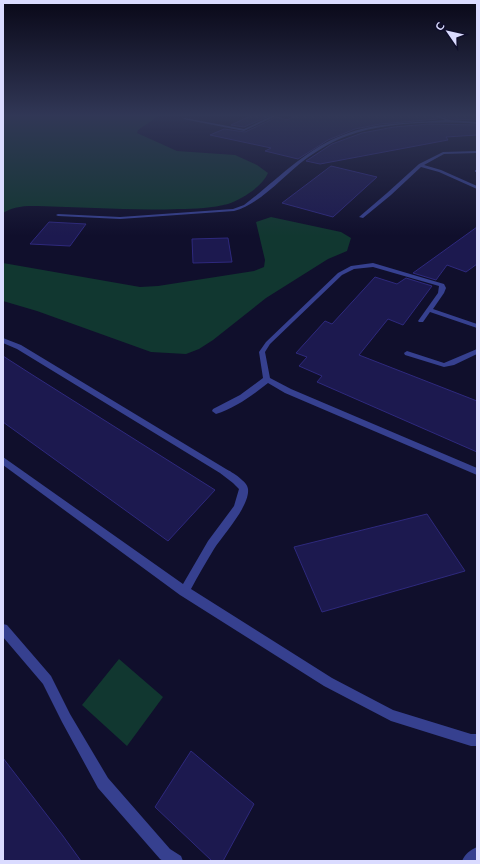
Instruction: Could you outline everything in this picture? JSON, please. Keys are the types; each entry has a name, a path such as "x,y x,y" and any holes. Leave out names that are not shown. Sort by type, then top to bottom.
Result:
{"lane":[{"path":"58,216 120,218 234,210 246,206 310,155"},
{"path":"361,217 390,194 420,165 439,155"},
{"path":"420,165 477,188"},
{"path":"470,184 477,183"},
{"path":"267,379 262,352 268,343 340,274 353,267 378,265 442,286 443,288 441,293 421,321"},
{"path":"429,310 477,326"},
{"path":"3,340 19,347 223,471 244,488 243,497 236,513 216,538 184,591"},
{"path":"407,353 444,365 452,363 477,351"},
{"path":"216,411 248,395 267,379"},
{"path":"267,379 295,394 477,472"},
{"path":"3,460 184,591 355,697 391,715 433,730 471,740 477,740"},
{"path":"3,629 47,680 103,783 165,854 176,861"},
{"path":"469,861 477,854"}],"green space":[{"path":"3,155 236,155 257,165 268,173 256,188 245,196 228,204 204,208 144,210 29,206 15,208 3,213"},
{"path":"271,217 341,232 351,238 347,251 328,259 266,298 213,340 199,349 186,354 151,352 37,311 3,301 3,263 140,287 158,286 254,271 264,267 265,260 256,222"},
{"path":"119,659 163,697 127,746 82,705"}],"building":[{"path":"283,155 304,155 298,159"},
{"path":"315,155 366,155 320,164 306,161"},
{"path":"331,166 377,177 333,217 282,203"},
{"path":"49,222 86,224 70,246 30,244"},
{"path":"477,227 477,264 466,272 447,265 436,280 413,273"},
{"path":"228,238 232,262 193,263 192,239"},
{"path":"375,277 397,284 406,278 432,286 403,325 388,319 359,355 477,401 477,452 317,382 322,376 299,366 307,357 296,353 325,321 332,324"},
{"path":"3,356 215,490 168,541 3,422"},
{"path":"427,514 465,571 322,612 294,547"},
{"path":"191,751 254,804 223,861 212,861 155,807"},
{"path":"3,758 63,836 81,861 3,861"}]}
